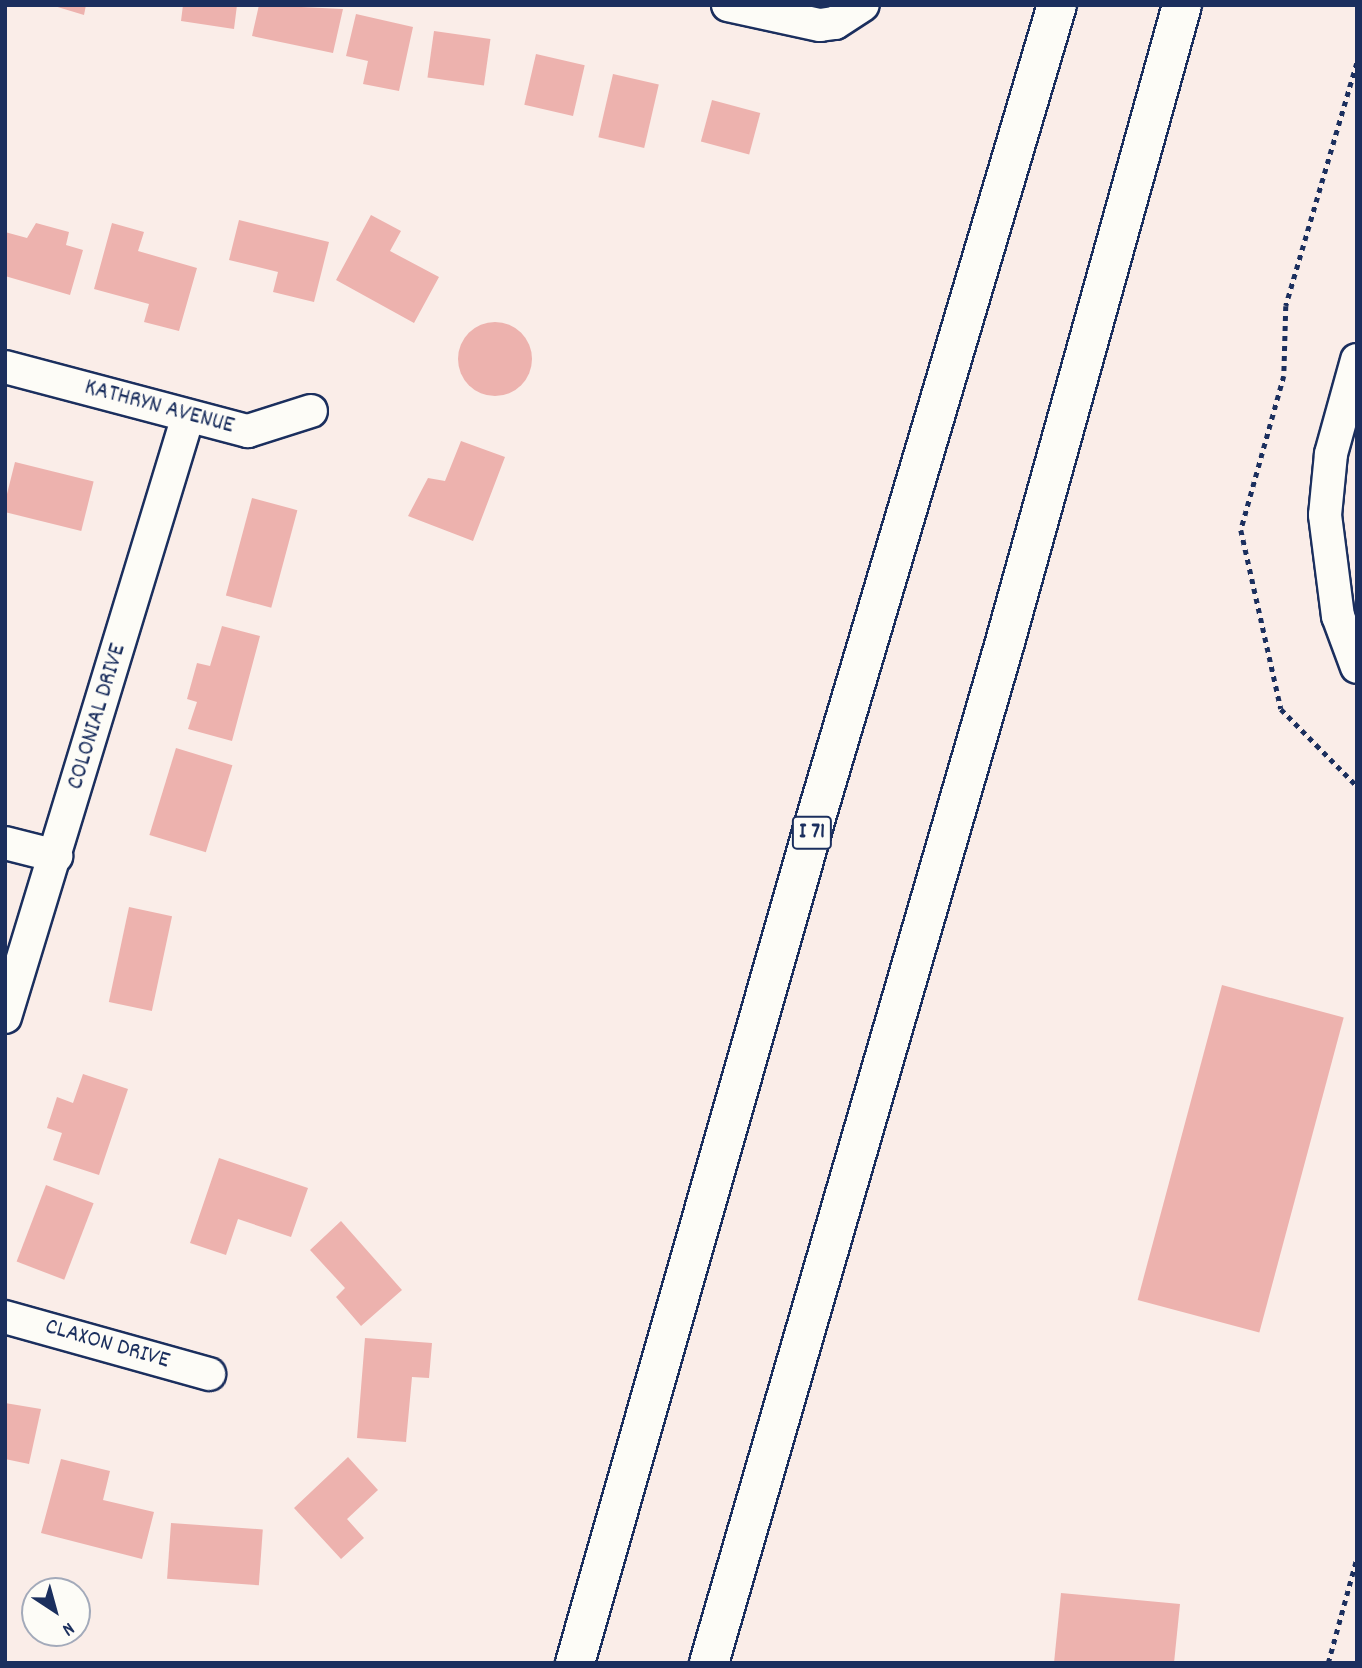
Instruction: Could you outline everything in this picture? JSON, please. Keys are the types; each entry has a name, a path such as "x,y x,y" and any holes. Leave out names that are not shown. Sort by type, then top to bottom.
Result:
{"highway":[{"name":"I 71","path":"575,1663 817,814 1057,5"},
{"path":"709,1663 1005,642 1182,5"}],"street":[{"path":"728,5 820,25 858,10"},
{"path":"1357,360 1331,454 1325,515 1338,616 1357,667"},
{"name":"KATHRYN AVENUE","path":"5,367 248,431 311,411"},
{"name":"COLONIAL DRIVE","path":"5,1017 188,416"},
{"path":"5,844 56,856"},
{"name":"CLAXON DRIVE","path":"5,1317 209,1374"}],"path":[{"path":"1357,63 1286,306 1284,376 1241,530 1282,709 1357,786"},
{"path":"1328,1663 1357,1557"}],"building":[{"path":"51,5 86,5 84,15"},
{"path":"183,5 237,5 234,29 181,21"},
{"path":"259,5 343,9 333,53 252,36"},
{"path":"356,14 413,27 399,91 363,84 368,61 346,56"},
{"path":"434,31 490,39 484,85 427,78"},
{"path":"536,54 585,65 573,116 524,105"},
{"path":"613,74 659,85 644,148 598,137"},
{"path":"712,100 760,113 749,154 701,142"},
{"path":"371,215 401,231 390,251 439,277 414,323 336,280"},
{"path":"239,220 329,242 314,302 273,292 278,272 229,260"},
{"path":"36,223 69,232 66,245 83,250 70,295 5,276 5,232 27,238"},
{"path":"112,223 144,232 138,251 197,268 179,331 144,322 149,304 94,289"},
{"path":"488,322 502,322 516,328 526,338 532,359 526,380 516,390 502,396 488,396 474,390 464,380 458,366 458,352 464,338 474,328"},
{"path":"461,441 505,457 473,541 408,516 428,478 445,481"},
{"path":"15,462 94,482 81,531 5,512"},
{"path":"252,498 297,510 271,608 226,596"},
{"path":"222,626 260,636 232,741 188,729 197,702 187,699 197,663 210,666"},
{"path":"176,748 232,765 206,852 149,835"},
{"path":"129,907 172,916 152,1011 109,1002"},
{"path":"1222,985 1344,1018 1259,1333 1138,1300"},
{"path":"83,1074 128,1089 99,1175 53,1160 62,1133 47,1128 57,1097 73,1103"},
{"path":"219,1158 308,1188 291,1237 238,1219 226,1255 190,1243"},
{"path":"46,1185 94,1203 64,1280 17,1262"},
{"path":"341,1221 402,1290 361,1326 336,1297 345,1288 310,1250"},
{"path":"365,1338 432,1343 429,1378 412,1377 406,1442 357,1438"},
{"path":"5,1403 41,1409 29,1464 5,1459"},
{"path":"348,1457 378,1490 347,1519 364,1538 341,1559 294,1508"},
{"path":"61,1459 110,1471 103,1500 154,1512 142,1559 41,1533"},
{"path":"171,1523 263,1529 259,1585 167,1579"},
{"path":"1061,1593 1180,1604 1174,1663 1054,1663"}]}
